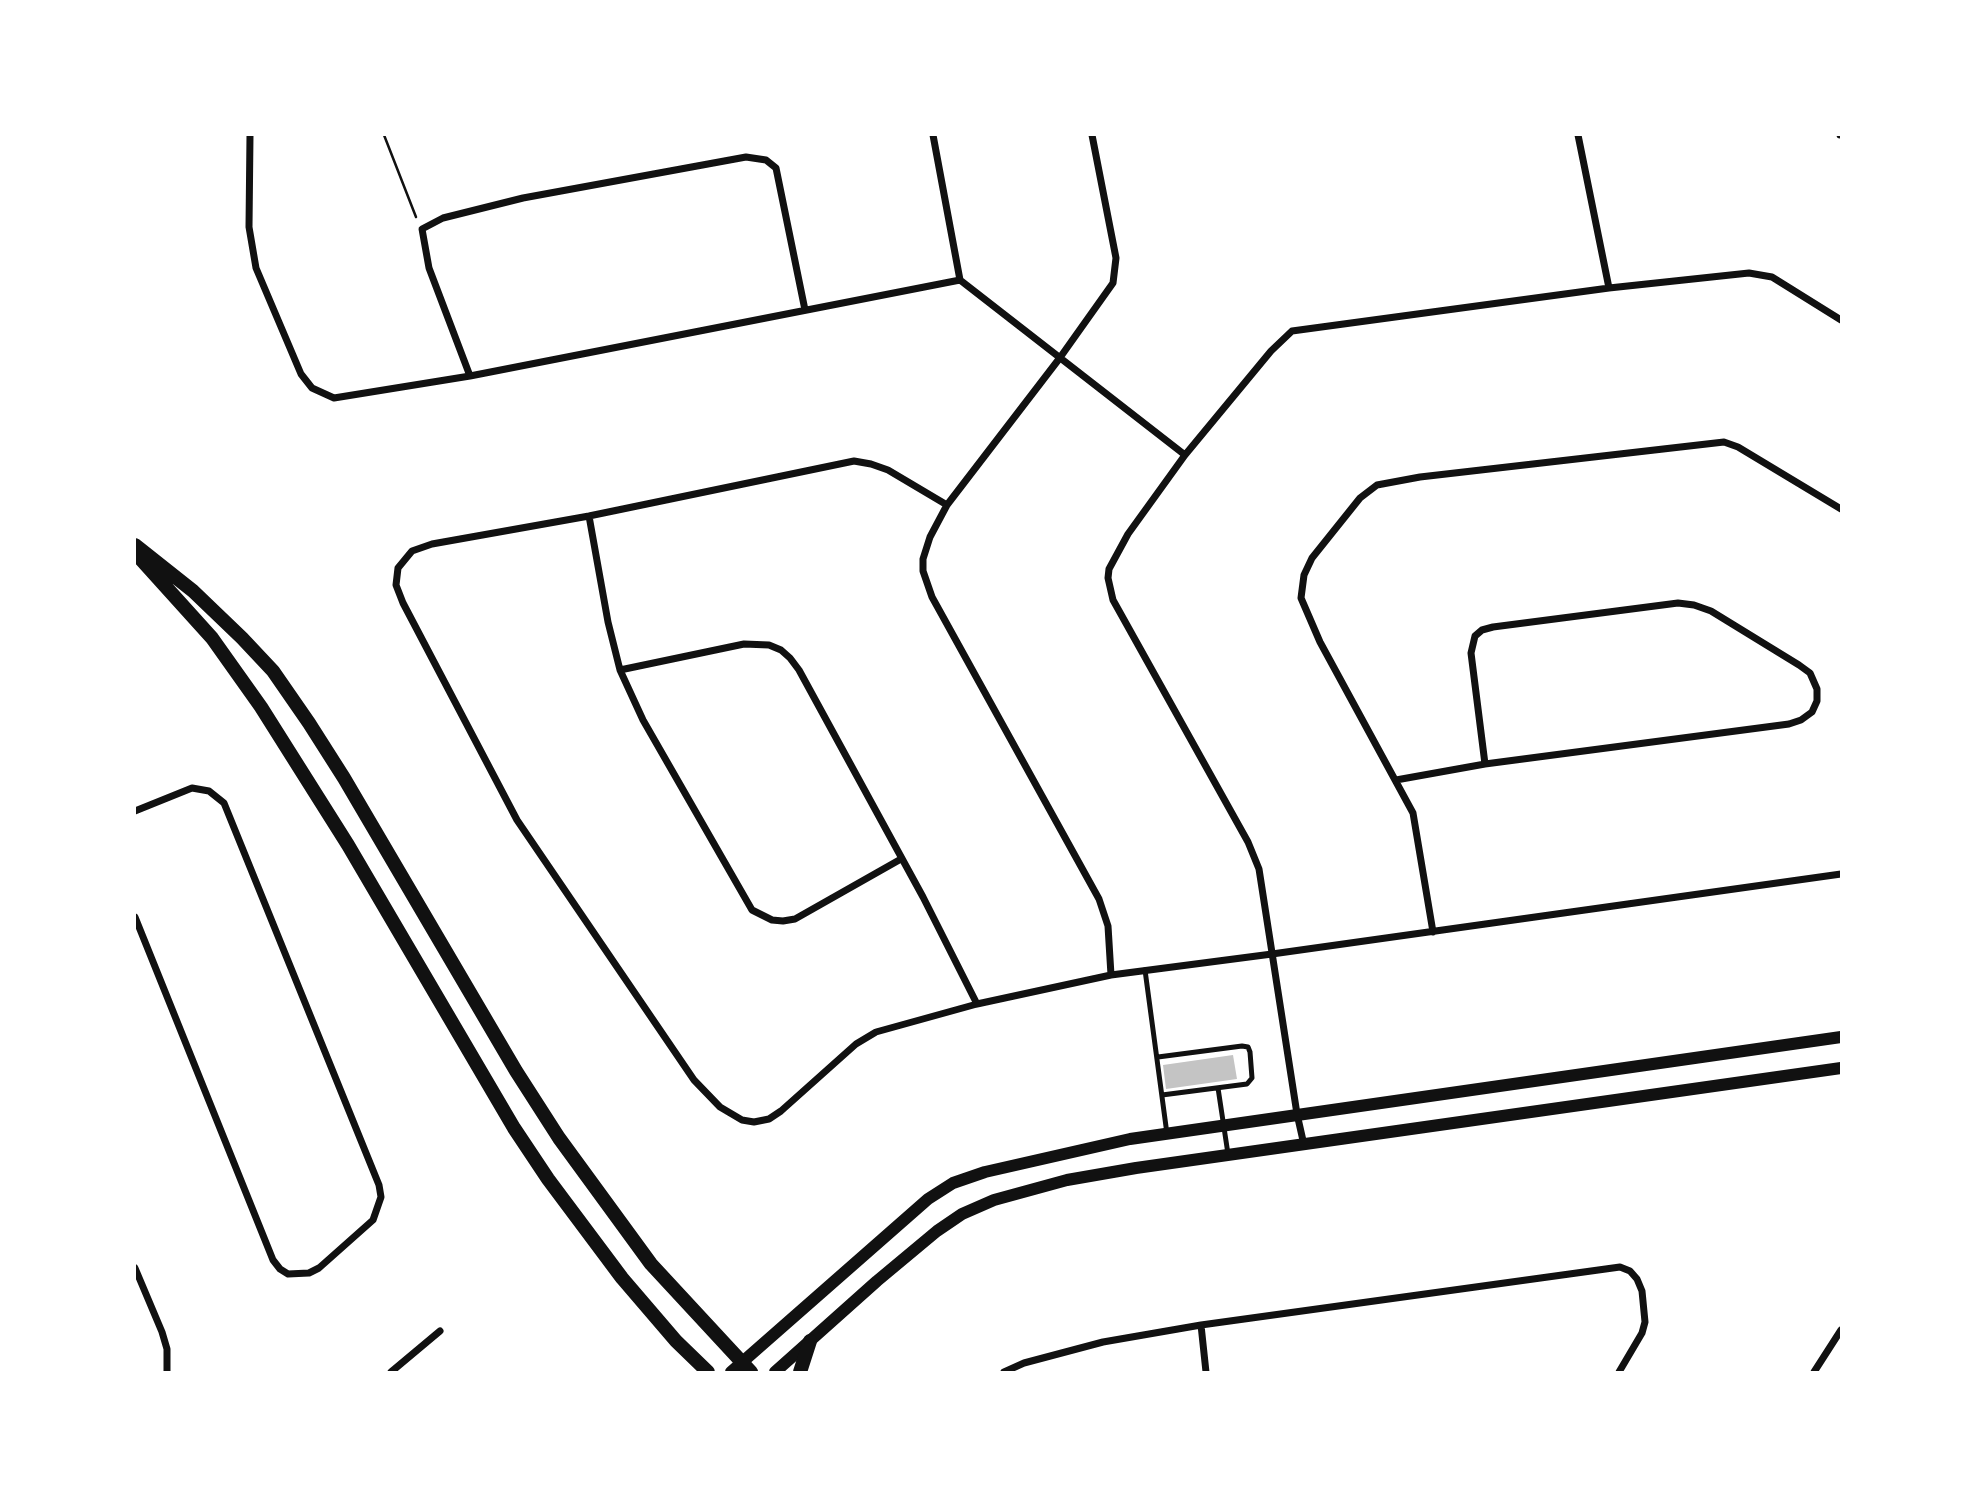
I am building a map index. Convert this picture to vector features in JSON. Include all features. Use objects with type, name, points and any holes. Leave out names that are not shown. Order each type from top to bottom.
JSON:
[{"type":"main road","points":[[135,545],[193,591],[273,671],[344,778],[516,1071],[559,1138],[651,1264],[741,1369]]},
{"type":"main road","points":[[135,553],[212,638],[261,707],[348,845],[514,1128],[548,1179],[622,1278],[676,1341],[708,1372]]},
{"type":"main road","points":[[800,1372],[810,1341]]},
{"type":"street","points":[[250,135],[248,200],[252,255],[301,374],[312,388],[322,395],[343,398],[470,376],[960,280]]},
{"type":"street","points":[[933,135],[960,280],[1185,456]]},
{"type":"street","points":[[1092,135],[1116,258],[1116,271],[1108,291],[1059,359],[947,505],[926,547],[923,571],[926,583],[1099,899],[1108,926],[1111,975]]},
{"type":"street","points":[[1578,135],[1609,288]]},
{"type":"street","points":[[470,376],[426,259],[422,229],[443,218],[503,202],[746,157],[760,158],[776,168],[805,310]]},
{"type":"street","points":[[1304,1145],[1263,886],[1255,856],[1125,624],[1110,590],[1108,578],[1112,561],[1128,534],[1185,456],[1271,351],[1292,331],[1609,288],[1742,273],[1772,277],[1841,320]]},
{"type":"street","points":[[1433,932],[1413,813],[1320,642],[1301,598],[1304,575],[1312,558],[1348,510],[1377,485],[1429,475],[1724,442],[1738,447],[1841,509]]},
{"type":"street","points":[[947,505],[888,470],[853,461],[589,516],[418,548],[402,561],[398,568],[396,585],[403,603],[517,820],[694,1080],[730,1115],[742,1121],[769,1119],[856,1044],[876,1032],[977,1004],[1111,975],[1841,874]]},
{"type":"street","points":[[589,516],[608,622],[620,670],[643,720],[752,910],[772,920],[795,919],[901,859]]},
{"type":"street","points":[[1396,780],[1485,764],[1789,724],[1812,712],[1817,701],[1817,690],[1810,673],[1799,665],[1711,611],[1694,605],[1678,603],[1493,627],[1482,630],[1475,636],[1471,653],[1485,764]]},
{"type":"street","points":[[620,670],[744,644],[769,645],[781,650],[799,670],[977,1004]]},
{"type":"street","points":[[135,811],[192,788],[209,791],[224,803],[379,1185],[381,1197],[373,1220],[319,1268],[309,1273],[288,1274],[280,1269],[274,1260],[135,917]]},
{"type":"street","points":[[741,1369],[928,1199],[953,1183],[1027,1161],[1105,1143],[1841,1037]]},
{"type":"street","points":[[775,1372],[917,1247],[975,1206],[1067,1180],[1136,1168],[1841,1068]]},
{"type":"street","points":[[1004,1372],[1024,1363],[1103,1342],[1201,1325],[1620,1267],[1630,1271],[1637,1279],[1642,1291],[1645,1322],[1642,1333],[1619,1372]]},
{"type":"street","points":[[135,1268],[162,1332],[167,1349],[167,1372]]},
{"type":"street","points":[[1201,1325],[1206,1372]]},
{"type":"street","points":[[1814,1372],[1841,1330]]},
{"type":"street","points":[[391,1372],[440,1331]]},
{"type":"lane","points":[[1145,970],[1167,1134]]},
{"type":"lane","points":[[1158,1057],[1242,1046],[1248,1047],[1250,1052],[1251,1080],[1247,1084],[1162,1095]]},
{"type":"lane","points":[[1218,1088],[1228,1156]]},
{"type":"path","points":[[384,135],[422,229]]},
{"type":"building","points":[[1233,1055],[1237,1079],[1166,1089],[1163,1065]]}]
